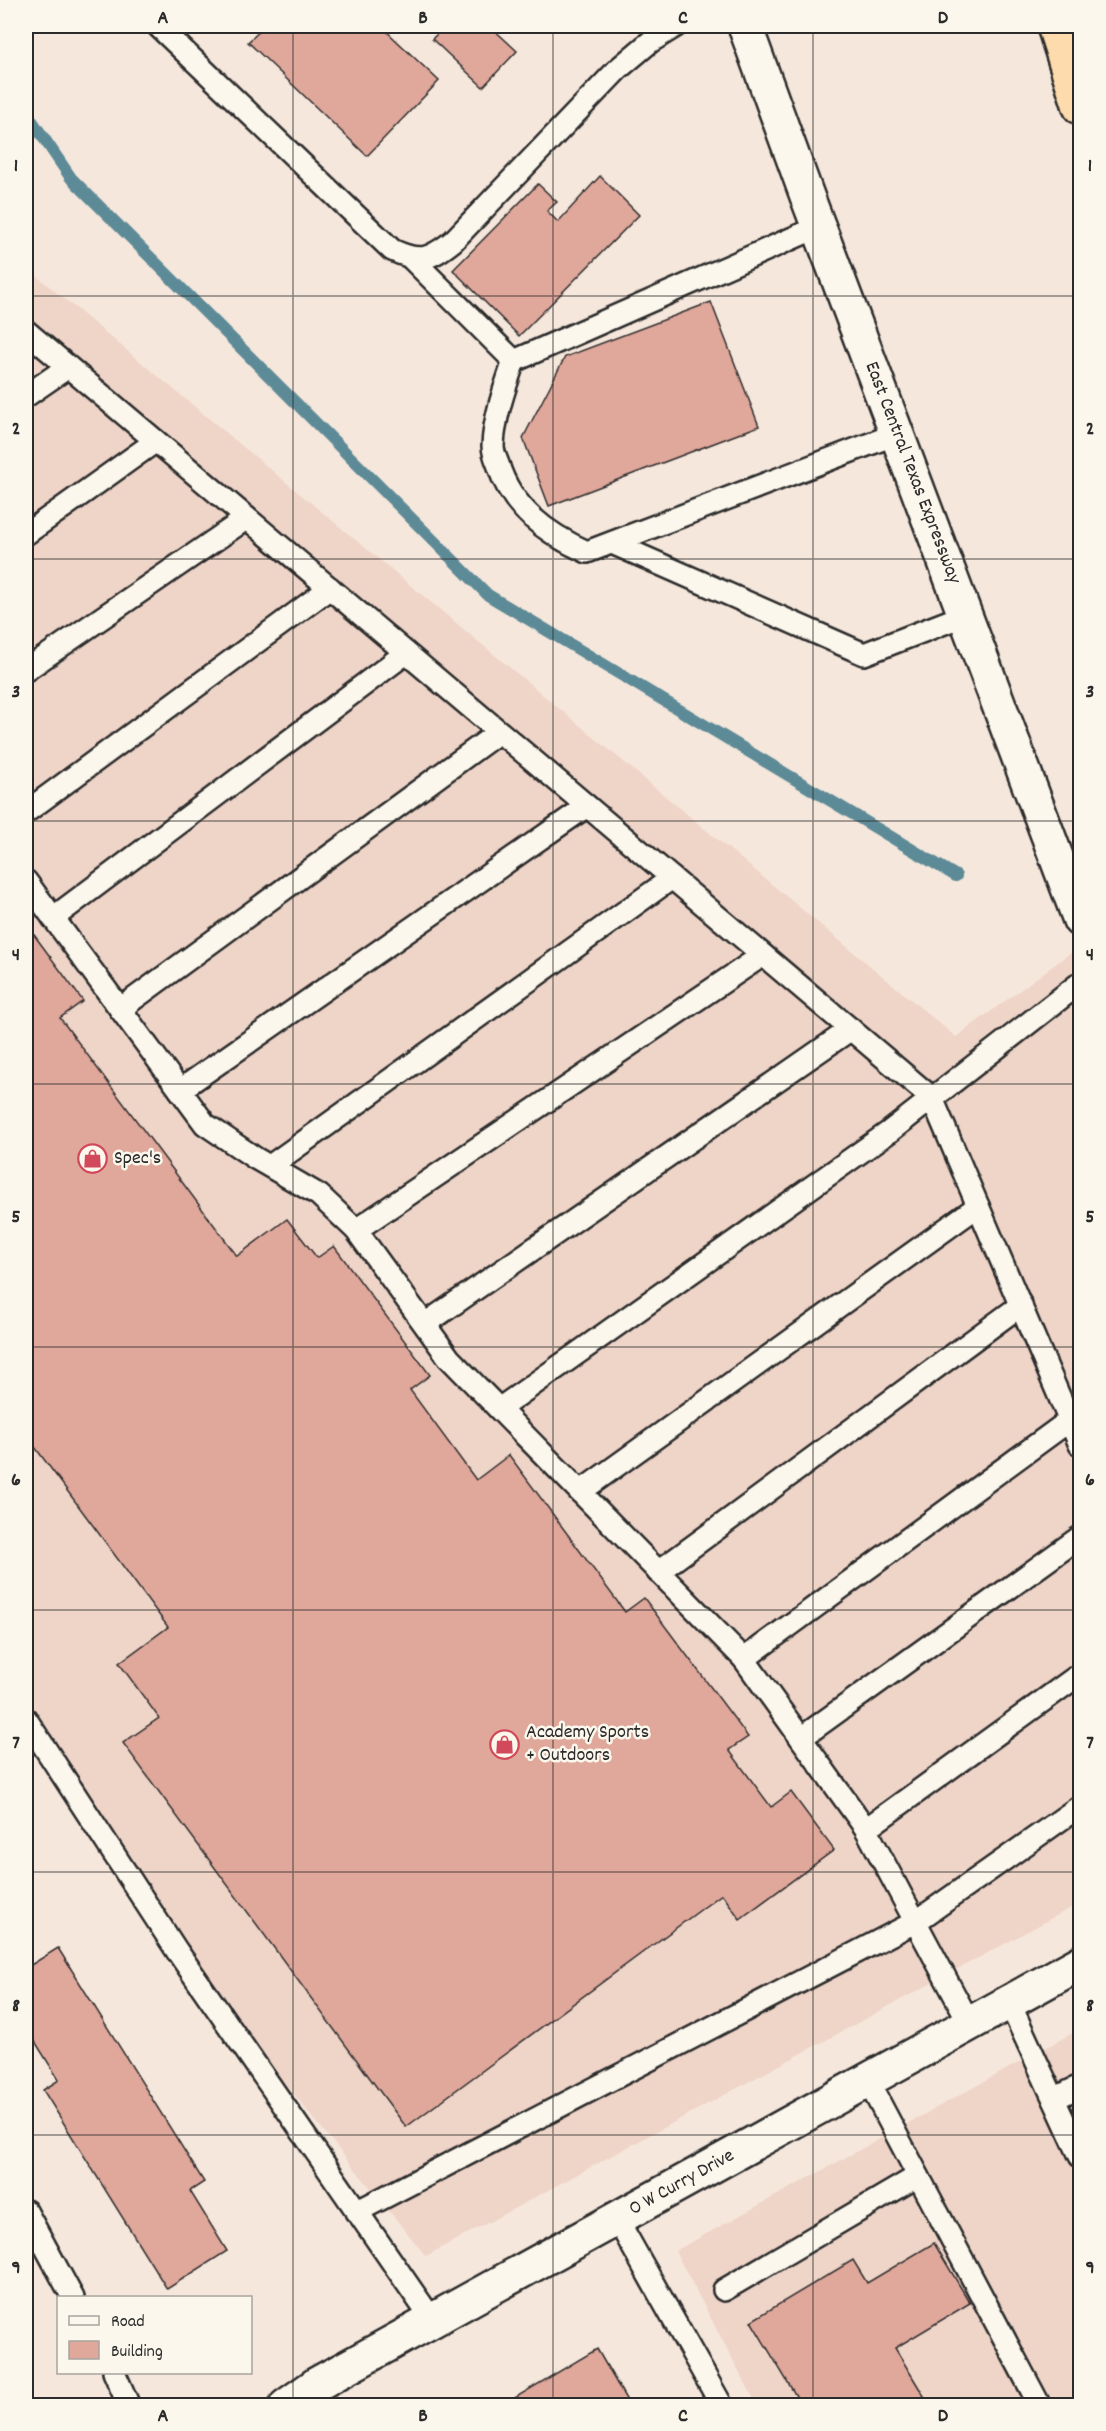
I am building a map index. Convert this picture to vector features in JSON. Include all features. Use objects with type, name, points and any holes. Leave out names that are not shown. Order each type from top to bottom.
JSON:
[{"type":"highway","points":[[1054,26],[1080,107]]},
{"type":"main road","name":"East Central Texas Expressway","points":[[745,26],[818,227],[1080,920]]},
{"type":"main road","name":"O W Curry Drive","points":[[286,2406],[317,2384],[1080,1963]]},
{"type":"lane","points":[[158,26],[392,250],[412,259],[514,361]]},
{"type":"lane","points":[[412,259],[434,256],[453,242],[618,69],[650,42],[676,26]]},
{"type":"lane","points":[[818,227],[514,361],[507,381],[493,448],[503,482],[518,505],[536,522],[561,541],[587,552],[896,434]]},
{"type":"lane","points":[[26,331],[932,1098],[1080,1445]]},
{"type":"lane","points":[[26,396],[68,367]]},
{"type":"lane","points":[[26,534],[156,441]]},
{"type":"lane","points":[[26,670],[247,518]]},
{"type":"lane","points":[[612,543],[864,654],[965,615]]},
{"type":"lane","points":[[26,812],[330,588]]},
{"type":"lane","points":[[53,918],[406,653]]},
{"type":"lane","points":[[120,1009],[500,732]]},
{"type":"lane","points":[[180,1090],[587,806]]},
{"type":"lane","points":[[270,1166],[672,878]]},
{"type":"lane","points":[[26,881],[205,1124],[319,1195],[356,1230],[449,1358],[744,1659],[866,1829],[970,2024]]},
{"type":"lane","points":[[356,1230],[763,955]]},
{"type":"lane","points":[[499,1410],[889,1132],[1080,983]]},
{"type":"lane","points":[[425,1324],[851,1029]]},
{"type":"lane","points":[[580,1492],[978,1206]]},
{"type":"lane","points":[[658,1572],[1021,1305]]},
{"type":"lane","points":[[744,1659],[1070,1420]]},
{"type":"lane","points":[[801,1738],[1080,1537]]},
{"type":"lane","points":[[866,1829],[1080,1674]]},
{"type":"lane","points":[[26,1719],[177,1952],[433,2321]]},
{"type":"lane","points":[[356,2212],[917,1921],[1080,1806]]},
{"type":"lane","points":[[1009,2002],[1080,2156]]},
{"type":"lane","points":[[868,2080],[1040,2406]]},
{"type":"lane","points":[[1054,2099],[1080,2086]]},
{"type":"lane","points":[[724,2290],[918,2176]]},
{"type":"lane","points":[[26,2211],[72,2296]]},
{"type":"lane","points":[[617,2219],[722,2406]]},
{"type":"lane","points":[[114,2374],[129,2406]]},
{"type":"shaded area","points":[[26,267],[956,1037],[1080,946],[1080,1903],[426,2256],[177,1951],[26,1719]]},
{"type":"shaded area","points":[[1080,2029],[1080,2405],[757,2405],[675,2251]]},
{"type":"building","points":[[265,26],[381,26],[439,81],[367,156],[248,42]]},
{"type":"building","points":[[445,26],[490,26],[517,51],[483,87],[432,39]]},
{"type":"building","points":[[600,176],[639,215],[519,336],[453,270],[538,184],[557,202],[547,211],[558,222]]},
{"type":"building","points":[[711,302],[759,426],[549,506],[523,438],[565,357]]},
{"type":"building","points":[[26,924],[83,1001],[60,1018],[237,1256],[287,1219],[317,1258],[334,1246],[430,1375],[410,1390],[476,1480],[509,1455],[625,1612],[644,1598],[748,1737],[729,1750],[771,1807],[791,1792],[834,1850],[740,1919],[722,1894],[406,2127],[123,1743],[159,1718],[119,1663],[168,1627],[26,1435]]},
{"type":"building","points":[[58,1948],[204,2182],[190,2191],[227,2251],[167,2289],[43,2090],[59,2080],[26,2027],[26,1968]]},
{"type":"building","points":[[934,2243],[970,2303],[895,2348],[930,2406],[802,2406],[751,2321],[853,2260],[867,2283]]},
{"type":"building","points":[[597,2349],[630,2406],[501,2406]]},
{"type":"waterway","points":[[26,112],[71,178],[488,595],[956,876]]},
{"type":"place","name":"Spec's","points":[[93,1159]]},
{"type":"place","name":"Academy Sports + Outdoors","points":[[505,1745]]}]
